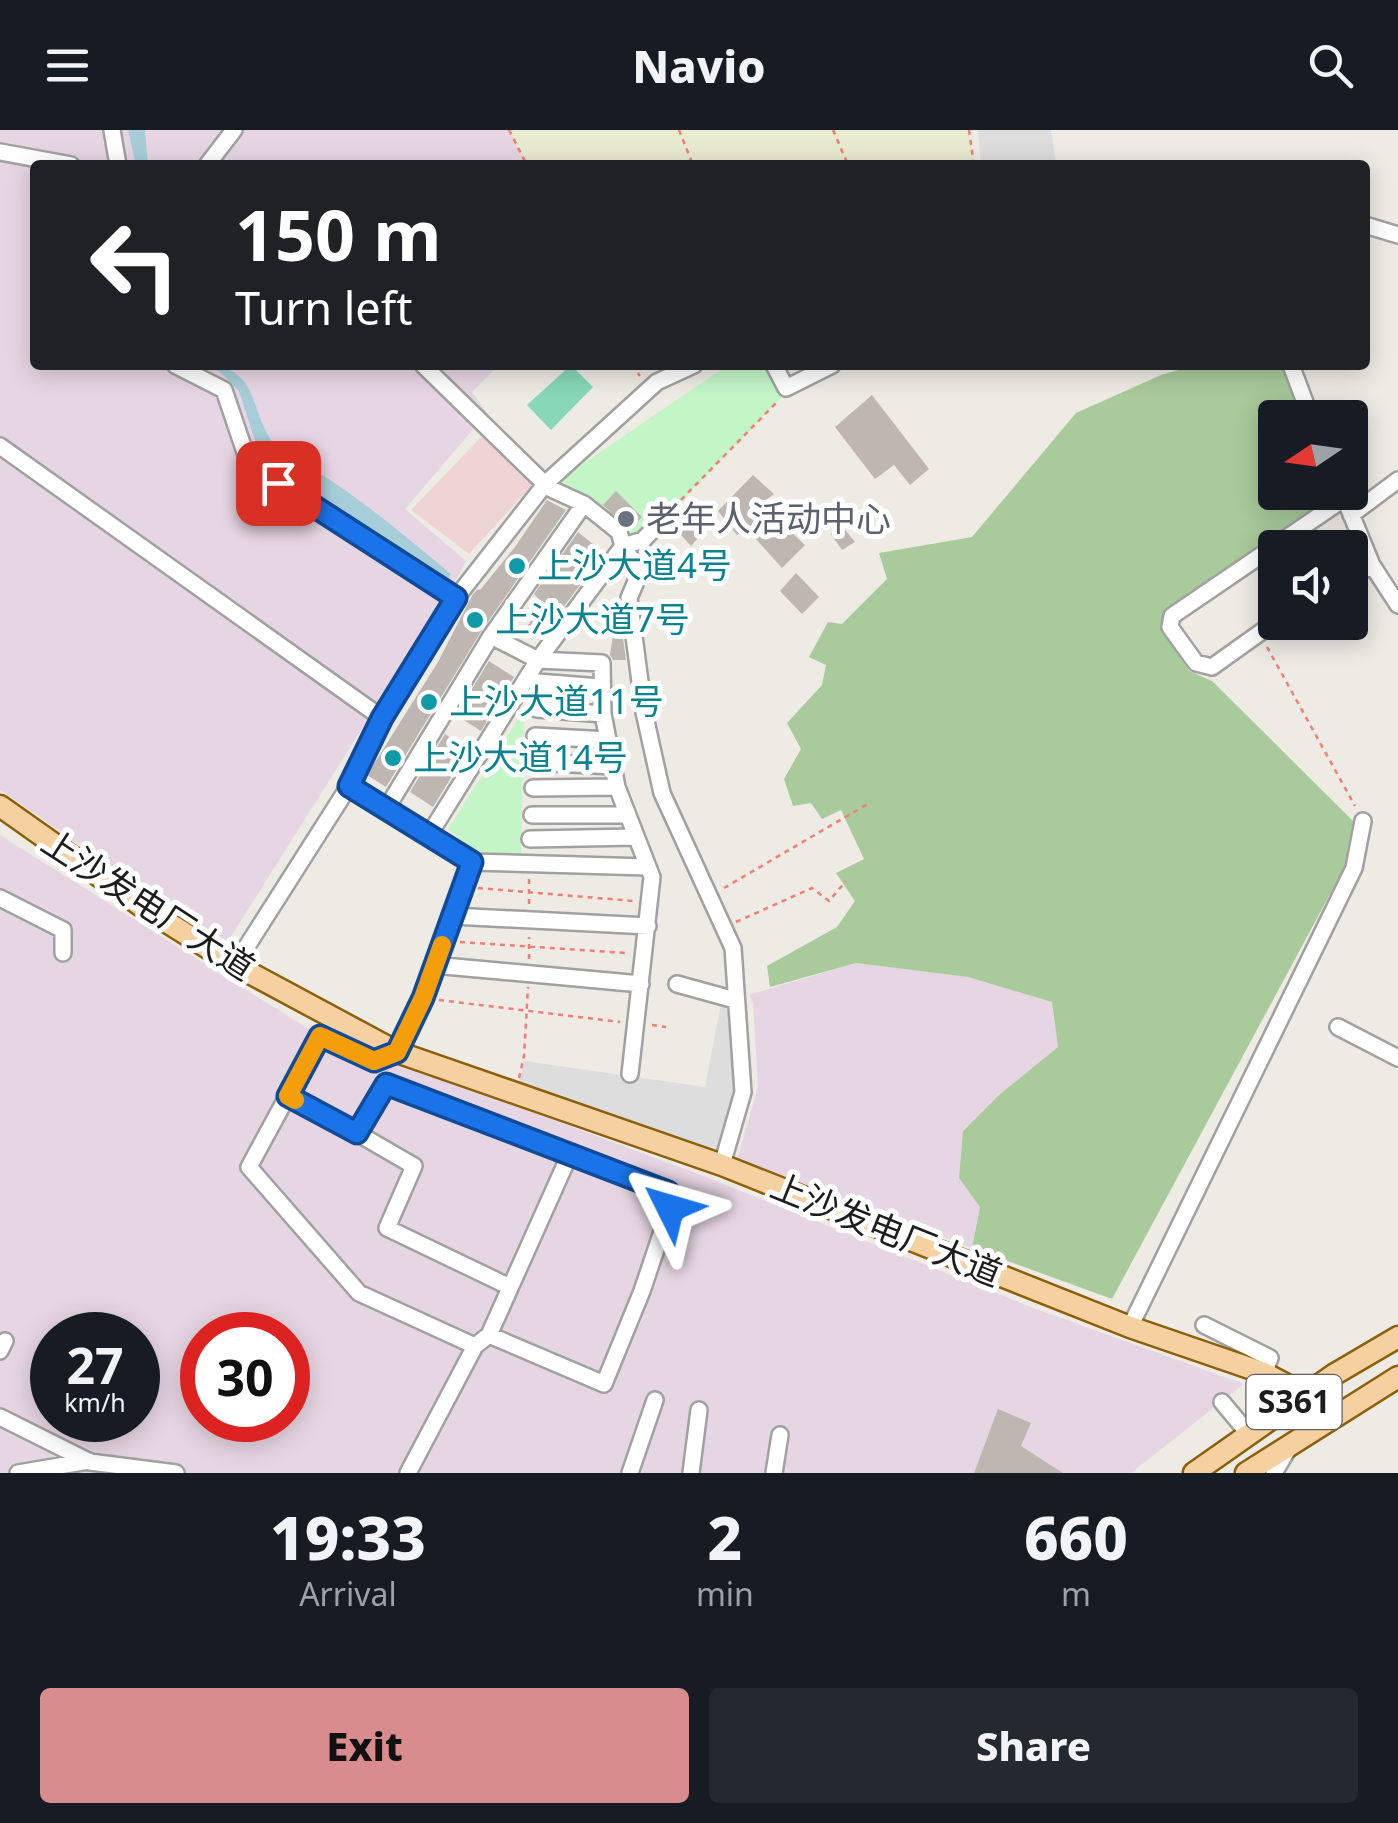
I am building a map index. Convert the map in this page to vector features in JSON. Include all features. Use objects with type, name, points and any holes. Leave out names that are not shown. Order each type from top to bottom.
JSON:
[{"type":"main road","name":"上沙发电厂大道","points":[[0,806],[235,965],[397,1052],[722,1165],[1130,1327],[1264,1373],[1284,1384],[1298,1400]]},
{"type":"main road","name":"S361","points":[[1194,1473],[1298,1400],[1398,1337]]},
{"type":"main road","name":"S361","points":[[1246,1473],[1398,1378]]},
{"type":"street","points":[[112,130],[117,160]]},
{"type":"street","points":[[211,160],[234,130]]},
{"type":"street","points":[[0,152],[44,160]]},
{"type":"street","points":[[1370,227],[1398,235]]},
{"type":"street","points":[[185,370],[224,390],[249,464],[456,598]]},
{"type":"street","points":[[428,370],[549,488],[584,504],[619,532],[640,572],[629,598],[644,712],[664,804],[733,948],[743,1092],[722,1165]]},
{"type":"street","points":[[235,965],[349,786],[382,718],[456,598],[546,484],[658,382],[683,370]]},
{"type":"street","points":[[777,370],[786,388],[822,370]]},
{"type":"street","points":[[1293,370],[1304,400]]},
{"type":"street","points":[[0,446],[382,718]]},
{"type":"street","points":[[1351,514],[1398,480]]},
{"type":"street","points":[[385,811],[490,636],[584,504]]},
{"type":"street","points":[[1294,530],[1322,510]]},
{"type":"street","points":[[1349,510],[1372,565],[1398,604]]},
{"type":"street","points":[[429,835],[538,660],[623,546],[643,540],[666,516]]},
{"type":"street","points":[[1258,555],[1172,616],[1170,628],[1196,662],[1212,667],[1258,632]]},
{"type":"street","points":[[1368,567],[1372,565]]},
{"type":"street","points":[[490,636],[538,660],[602,663],[600,687],[617,786],[652,877],[630,1074]]},
{"type":"street","points":[[538,682],[600,687]]},
{"type":"street","points":[[537,709],[604,714]]},
{"type":"street","points":[[536,736],[608,740]]},
{"type":"street","points":[[534,762],[613,766]]},
{"type":"street","points":[[349,786],[472,862],[648,867]]},
{"type":"street","points":[[533,788],[617,786]]},
{"type":"street","points":[[532,815],[627,815]]},
{"type":"street","points":[[1130,1327],[1354,868],[1363,821]]},
{"type":"street","points":[[530,839],[635,837]]},
{"type":"street","points":[[472,862],[423,998],[397,1052],[374,1061],[320,1036],[249,1166],[359,1294],[475,1346]]},
{"type":"street","points":[[0,898],[63,930],[63,953]]},
{"type":"street","points":[[452,916],[648,926]]},
{"type":"street","points":[[434,965],[641,984]]},
{"type":"street","points":[[677,984],[735,1000]]},
{"type":"street","points":[[1338,1026],[1398,1058]]},
{"type":"street","points":[[357,1133],[386,1084],[668,1192],[670,1208],[604,1384],[489,1335]]},
{"type":"street","points":[[288,1096],[414,1166],[387,1228],[510,1287]]},
{"type":"street","points":[[408,1473],[475,1346],[489,1335],[569,1156]]},
{"type":"street","points":[[1204,1325],[1270,1358],[1264,1373]]},
{"type":"street","points":[[630,1473],[655,1400]]},
{"type":"street","points":[[1222,1402],[1248,1434]]},
{"type":"street","points":[[691,1473],[699,1410]]},
{"type":"street","points":[[0,1417],[89,1461]]},
{"type":"street","points":[[774,1473],[780,1434]]},
{"type":"street","points":[[1274,1473],[1291,1443]]},
{"type":"street","points":[[18,1473],[89,1461],[176,1473]]},
{"type":"path","points":[[509,130],[524,160]]},
{"type":"path","points":[[678,130],[691,160]]},
{"type":"path","points":[[834,130],[846,160]]},
{"type":"path","points":[[969,130],[973,160]]},
{"type":"path","points":[[666,516],[781,398],[786,388]]},
{"type":"path","points":[[1262,640],[1363,821]]},
{"type":"path","points":[[710,897],[871,802]]},
{"type":"path","points":[[725,926],[812,888],[829,901],[846,881]]},
{"type":"path","points":[[462,887],[650,902]]},
{"type":"path","points":[[443,941],[644,954]]},
{"type":"path","points":[[423,998],[666,1027]]},
{"type":"shaded area","points":[[0,130],[509,130],[524,160],[30,160],[30,370],[494,370],[472,392],[487,413],[405,509],[466,561],[230,938],[221,942],[0,790]]},
{"type":"shaded area","points":[[978,130],[1051,130],[1055,160],[981,160]]},
{"type":"shaded area","points":[[483,435],[532,485],[469,554],[411,510]]},
{"type":"shaded area","points":[[0,835],[307,1028],[706,1177],[1036,1309],[1244,1384],[1131,1473],[1063,1473],[1021,1446],[999,1409],[974,1473],[0,1473]]},
{"type":"shaded area","points":[[856,963],[968,977],[1052,1002],[1058,1047],[999,1095],[963,1131],[959,1177],[980,1207],[972,1248],[737,1160],[758,1087],[753,1002],[749,995]]},
{"type":"shaded area","points":[[721,1004],[739,1007],[743,1092],[722,1165],[516,1094],[524,1061],[705,1087]]},
{"type":"green space","points":[[509,130],[969,130],[973,160],[524,160]]},
{"type":"green space","points":[[566,370],[576,370],[593,387],[551,430],[527,405]]},
{"type":"green space","points":[[721,370],[777,370],[786,388],[781,398],[643,540],[623,546],[619,532],[552,485]]},
{"type":"green space","points":[[1178,370],[1283,370],[1294,400],[1258,400],[1258,510],[1318,510],[1288,530],[1258,530],[1258,551],[1163,616],[1160,627],[1189,671],[1212,681],[1353,821],[1344,868],[1112,1299],[972,1248],[980,1207],[959,1178],[963,1131],[999,1095],[1058,1047],[1052,1002],[968,977],[856,963],[770,987],[767,966],[837,927],[855,901],[836,873],[864,859],[841,810],[822,819],[811,803],[793,806],[784,779],[801,749],[787,723],[822,685],[826,665],[809,657],[828,622],[842,624],[887,579],[879,553],[972,537],[1076,413]]},
{"type":"green space","points":[[524,710],[521,855],[475,851],[448,829]]},
{"type":"water","points":[[128,130],[145,130],[148,160],[135,160]]},
{"type":"water","points":[[215,370],[228,370],[244,381],[266,431],[279,449],[375,512],[451,574],[448,580],[263,465],[239,391]]},
{"type":"building","points":[[872,395],[929,469],[910,485],[894,465],[875,479],[835,427]]},
{"type":"building","points":[[753,475],[774,494],[761,504],[805,545],[782,568],[746,528],[737,535],[718,511]]},
{"type":"building","name":"老年人活动中心","points":[[616,491],[642,517],[630,530],[603,505]]},
{"type":"building","points":[[547,500],[566,510],[482,630],[386,787],[367,775],[438,662],[473,594],[515,547]]},
{"type":"building","points":[[689,512],[706,529],[691,546],[674,527]]},
{"type":"building","points":[[842,526],[855,542],[842,550],[831,534]]},
{"type":"building","points":[[578,532],[604,553],[541,637],[527,626],[545,605],[534,594]]},
{"type":"building","points":[[720,545],[732,559],[713,576],[702,564]]},
{"type":"building","points":[[796,573],[819,597],[802,614],[780,591]]},
{"type":"building","points":[[618,603],[626,660],[613,660],[610,655]]},
{"type":"building","points":[[489,661],[514,677],[481,731],[456,715]]},
{"type":"building","points":[[445,734],[468,750],[433,807],[410,792]]},
{"type":"building","points":[[998,1409],[1031,1423],[1021,1446],[1063,1473],[974,1473]]},
{"type":"slow traffic","points":[[295,1100],[288,1096],[320,1036],[374,1061],[397,1052],[423,998],[442,945]]},
{"type":"place","name":"老年人活动中心","points":[[626,519]]},
{"type":"place","name":"上沙大道4号","points":[[517,566]]},
{"type":"place","name":"上沙大道7号","points":[[475,620]]},
{"type":"place","name":"上沙大道11号","points":[[429,702]]},
{"type":"place","name":"上沙大道14号","points":[[393,758]]},
{"type":"route","points":[[278,483],[456,598],[382,718],[349,786],[472,862],[423,998],[397,1052],[374,1061],[320,1036],[288,1096],[357,1133],[386,1084],[668,1192],[670,1208]]}]
